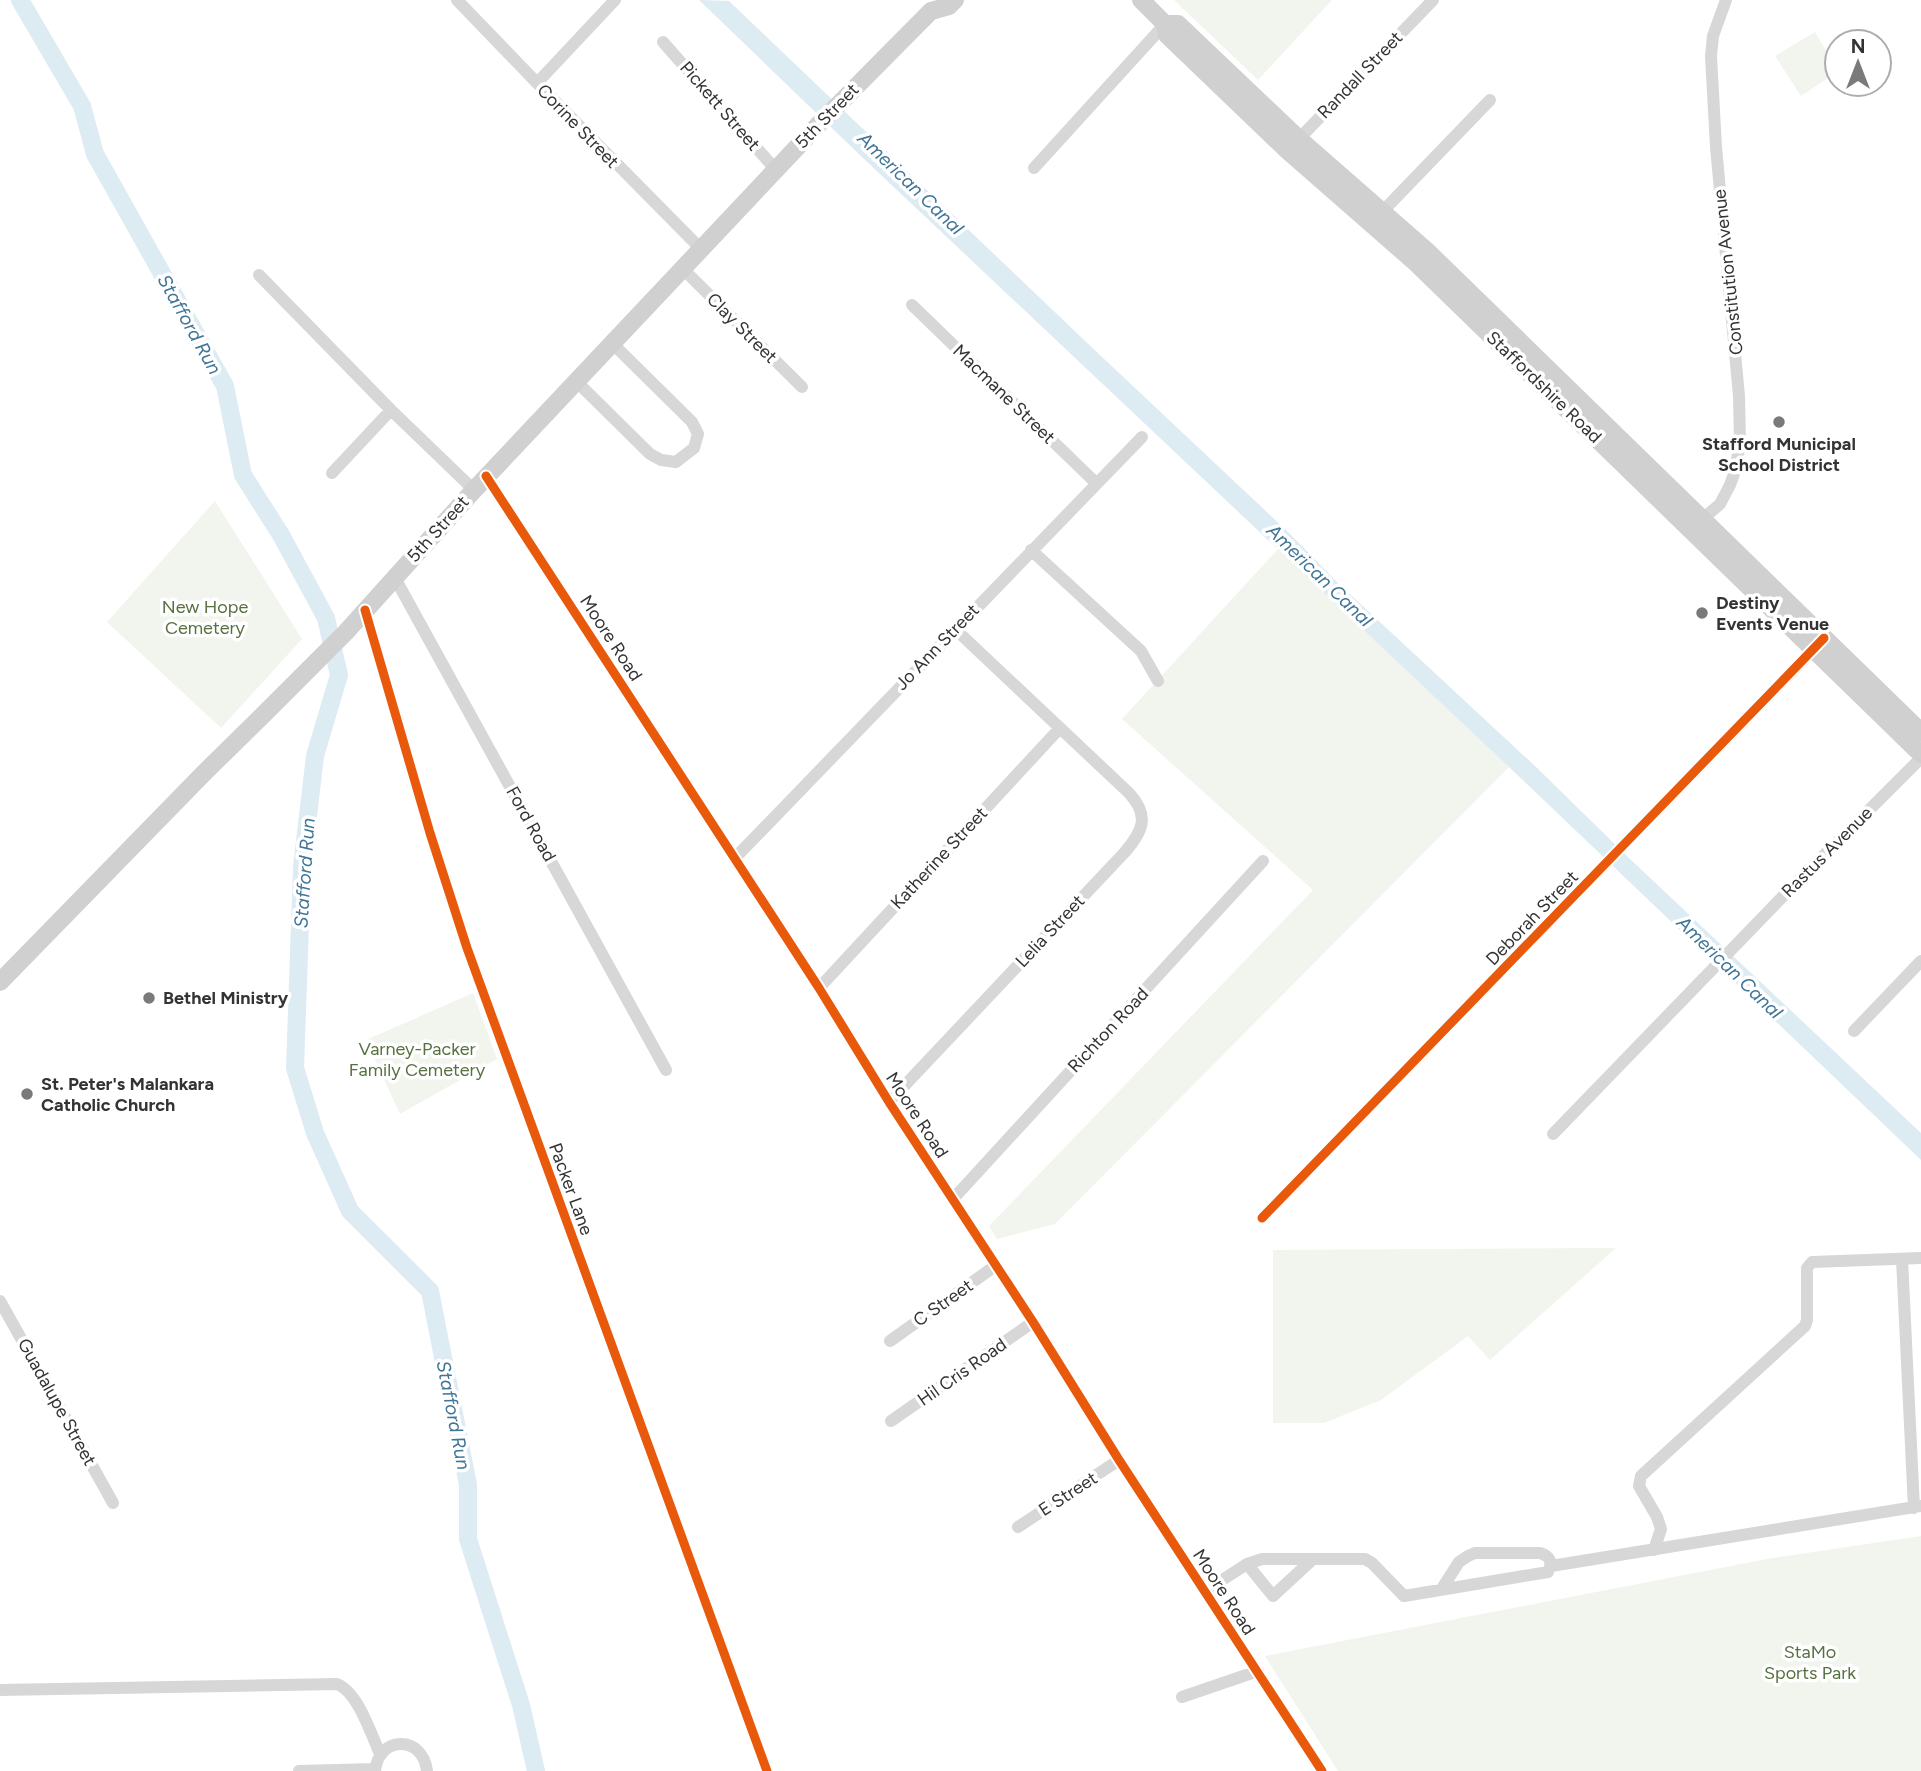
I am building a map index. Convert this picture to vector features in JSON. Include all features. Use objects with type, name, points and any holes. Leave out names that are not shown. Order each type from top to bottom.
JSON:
[{"type":"main road","name":"5th Street","points":[[0,982],[346,632],[480,483],[932,5],[949,6],[955,0]]},
{"type":"main road","name":"Staffordshire Road","points":[[1141,0],[1165,24],[1167,35],[1293,145],[1819,644],[1890,714],[1921,756]]},
{"type":"main road","name":"Staffordshire Road","points":[[1293,145],[1382,212],[1427,251],[1696,525]]},
{"type":"main road","name":"Staffordshire Road","points":[[1890,714],[1921,732]]},
{"type":"street","points":[[537,83],[615,0]]},
{"type":"street","name":"Randall Street","points":[[1293,145],[1433,0]]},
{"type":"street","name":"Constitution Avenue","points":[[1696,525],[1720,504],[1735,471],[1740,443],[1739,396],[1716,147],[1711,56],[1713,36],[1726,0]]},
{"type":"street","name":"Corine Street","points":[[460,1],[701,249]]},
{"type":"street","points":[[1034,168],[1165,24]]},
{"type":"street","name":"Pickett Street","points":[[663,42],[776,170]]},
{"type":"street","points":[[1382,212],[1490,100]]},
{"type":"street","name":"Clay Street","points":[[682,268],[802,387]]},
{"type":"street","name":"Moore Road","points":[[259,275],[391,410],[480,483],[734,859],[1322,1771]]},
{"type":"street","name":"Macmane Street","points":[[912,304],[1096,484]]},
{"type":"street","points":[[576,381],[650,454],[661,460],[676,462],[694,448],[698,434],[692,422],[612,343]]},
{"type":"street","points":[[332,473],[391,410]]},
{"type":"street","name":"Jo Ann Street","points":[[734,859],[1142,437]]},
{"type":"street","points":[[1031,550],[1141,651],[1158,681]]},
{"type":"street","name":"Ford Road","points":[[395,578],[666,1070]]},
{"type":"street","name":"Packer Lane","points":[[365,610],[430,833],[467,948],[766,1771]]},
{"type":"street","name":"Lelia Street","points":[[889,1102],[1125,852],[1138,835],[1143,821],[1137,802],[955,629]]},
{"type":"street","name":"Deborah Street","points":[[1262,1218],[1819,644]]},
{"type":"street","name":"Katherine Street","points":[[818,988],[1060,728]]},
{"type":"street","name":"Rastus Avenue","points":[[1553,1134],[1921,756]]},
{"type":"street","name":"Richton Road","points":[[953,1199],[1264,861]]},
{"type":"street","points":[[1854,1031],[1921,961]]},
{"type":"street","points":[[1654,1550],[1661,1529],[1639,1486],[1642,1476],[1805,1326],[1807,1268],[1812,1262],[1921,1258]]},
{"type":"street","points":[[1551,1566],[1917,1507],[1902,1259]]},
{"type":"street","name":"C Street","points":[[890,1341],[995,1266]]},
{"type":"street","name":"Guadalupe Street","points":[[0,1301],[113,1503]]},
{"type":"street","name":"Hil Cris Road","points":[[891,1421],[1033,1322]]},
{"type":"street","name":"E Street","points":[[1018,1527],[1119,1460]]},
{"type":"street","points":[[1205,1591],[1247,1564],[1262,1559],[1365,1559],[1404,1596],[1440,1590],[1548,1572],[1550,1560],[1540,1553],[1475,1553],[1459,1562],[1440,1590]]},
{"type":"street","points":[[1247,1564],[1273,1596],[1313,1559]]},
{"type":"street","points":[[1182,1697],[1258,1671]]},
{"type":"street","points":[[0,1690],[337,1684],[353,1695],[380,1754]]},
{"type":"street","points":[[299,1771],[375,1770],[378,1756],[388,1747],[401,1743],[414,1747],[424,1756],[427,1771]]},
{"type":"green space","points":[[1174,0],[1332,0],[1258,80]]},
{"type":"green space","points":[[1815,32],[1823,45],[1823,81],[1801,96],[1775,56]]},
{"type":"green space","name":"New Hope Cemetery","points":[[215,501],[302,639],[221,728],[107,622]]},
{"type":"green space","points":[[1278,549],[1509,767],[1055,1224],[997,1239],[989,1226],[1313,890],[1122,719]]},
{"type":"green space","name":"Varney-Packer Family Cemetery","points":[[473,993],[497,1059],[400,1114],[366,1040]]},
{"type":"green space","points":[[1616,1248],[1490,1360],[1468,1336],[1381,1400],[1324,1423],[1273,1423],[1273,1250]]},
{"type":"green space","name":"StaMo Sports Park","points":[[1921,1536],[1921,1771],[1338,1771],[1265,1656],[1767,1559]]},
{"type":"water","name":"American Canal","points":[[699,0],[729,1],[1287,531],[1339,584],[1535,766],[1921,1133],[1921,1160],[863,158]]},
{"type":"waterway","name":"Stafford Run","points":[[20,0],[82,106],[95,154],[225,386],[243,475],[281,535],[326,618],[339,675],[315,756],[302,867],[295,1068],[315,1133],[350,1211],[430,1291],[468,1485],[468,1539],[521,1705],[536,1771]]},
{"type":"cycle path","points":[[486,476],[1322,1771]]},
{"type":"cycle path","points":[[365,610],[430,833],[467,948],[767,1771]]},
{"type":"cycle path","points":[[1262,1218],[1824,638]]},
{"type":"place","name":"Stafford Municipal School District","points":[[1779,422]]},
{"type":"place","name":"Destiny Events Venue","points":[[1702,613]]},
{"type":"place","name":"Bethel Ministry","points":[[149,998]]},
{"type":"place","name":"St. Peter's Malankara Catholic Church","points":[[27,1094]]}]
